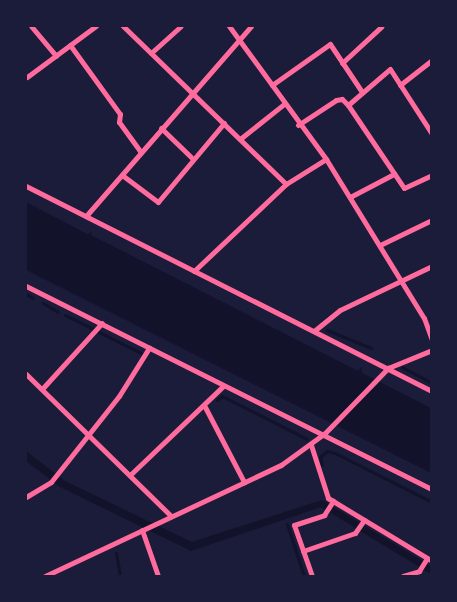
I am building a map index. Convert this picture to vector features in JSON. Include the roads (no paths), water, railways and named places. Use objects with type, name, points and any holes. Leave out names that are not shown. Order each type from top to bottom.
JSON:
[{"type":"street","points":[[31,26],[56,56]]},
{"type":"street","points":[[27,77],[96,26]]},
{"type":"street","points":[[123,26],[286,184]]},
{"type":"street","points":[[151,54],[181,26]]},
{"type":"street","points":[[229,26],[240,37],[298,125],[326,159],[424,318],[432,340]]},
{"type":"street","points":[[86,216],[251,26]]},
{"type":"street","points":[[342,63],[382,26]]},
{"type":"street","points":[[272,85],[330,44],[362,92]]},
{"type":"street","points":[[70,45],[120,114],[119,122],[141,152]]},
{"type":"street","points":[[400,85],[432,60]]},
{"type":"street","points":[[348,105],[390,69],[432,134]]},
{"type":"street","points":[[298,125],[336,100],[342,99],[404,188],[432,175]]},
{"type":"street","points":[[240,139],[284,104]]},
{"type":"street","points":[[122,175],[158,202],[191,157],[224,123]]},
{"type":"street","points":[[161,128],[191,157]]},
{"type":"street","points":[[194,271],[286,184],[326,159]]},
{"type":"street","points":[[350,197],[394,174]]},
{"type":"street","points":[[26,186],[432,392]]},
{"type":"street","points":[[380,245],[432,220]]},
{"type":"street","points":[[314,331],[340,310],[432,267]]},
{"type":"street","points":[[26,286],[432,489]]},
{"type":"street","points":[[42,389],[102,323]]},
{"type":"street","points":[[26,497],[51,482],[88,435],[149,348]]},
{"type":"street","points":[[45,576],[281,465],[323,435],[388,368],[432,350]]},
{"type":"street","points":[[26,374],[171,516]]},
{"type":"street","points":[[130,475],[205,407],[223,386]]},
{"type":"street","points":[[205,407],[244,482]]},
{"type":"street","points":[[311,445],[328,498],[332,502],[428,560],[420,569],[403,576]]},
{"type":"street","points":[[312,576],[294,525],[326,511],[332,502]]},
{"type":"street","points":[[303,551],[356,531],[363,521]]},
{"type":"street","points":[[143,529],[158,576]]},
{"type":"street","points":[[51,576],[56,572]]},
{"type":"waterway","points":[[26,294],[33,298]]},
{"type":"waterway","points":[[43,303],[58,312]]},
{"type":"waterway","points":[[65,315],[94,329]]},
{"type":"waterway","points":[[327,330],[371,348]]},
{"type":"waterway","points":[[99,332],[141,353]]},
{"type":"waterway","points":[[402,367],[432,383]]},
{"type":"waterway","points":[[217,400],[222,396],[307,439]]},
{"type":"waterway","points":[[322,465],[320,457],[327,451],[335,453],[432,502]]},
{"type":"waterway","points":[[287,524],[304,576]]},
{"type":"waterway","points":[[116,553],[120,576]]}]
